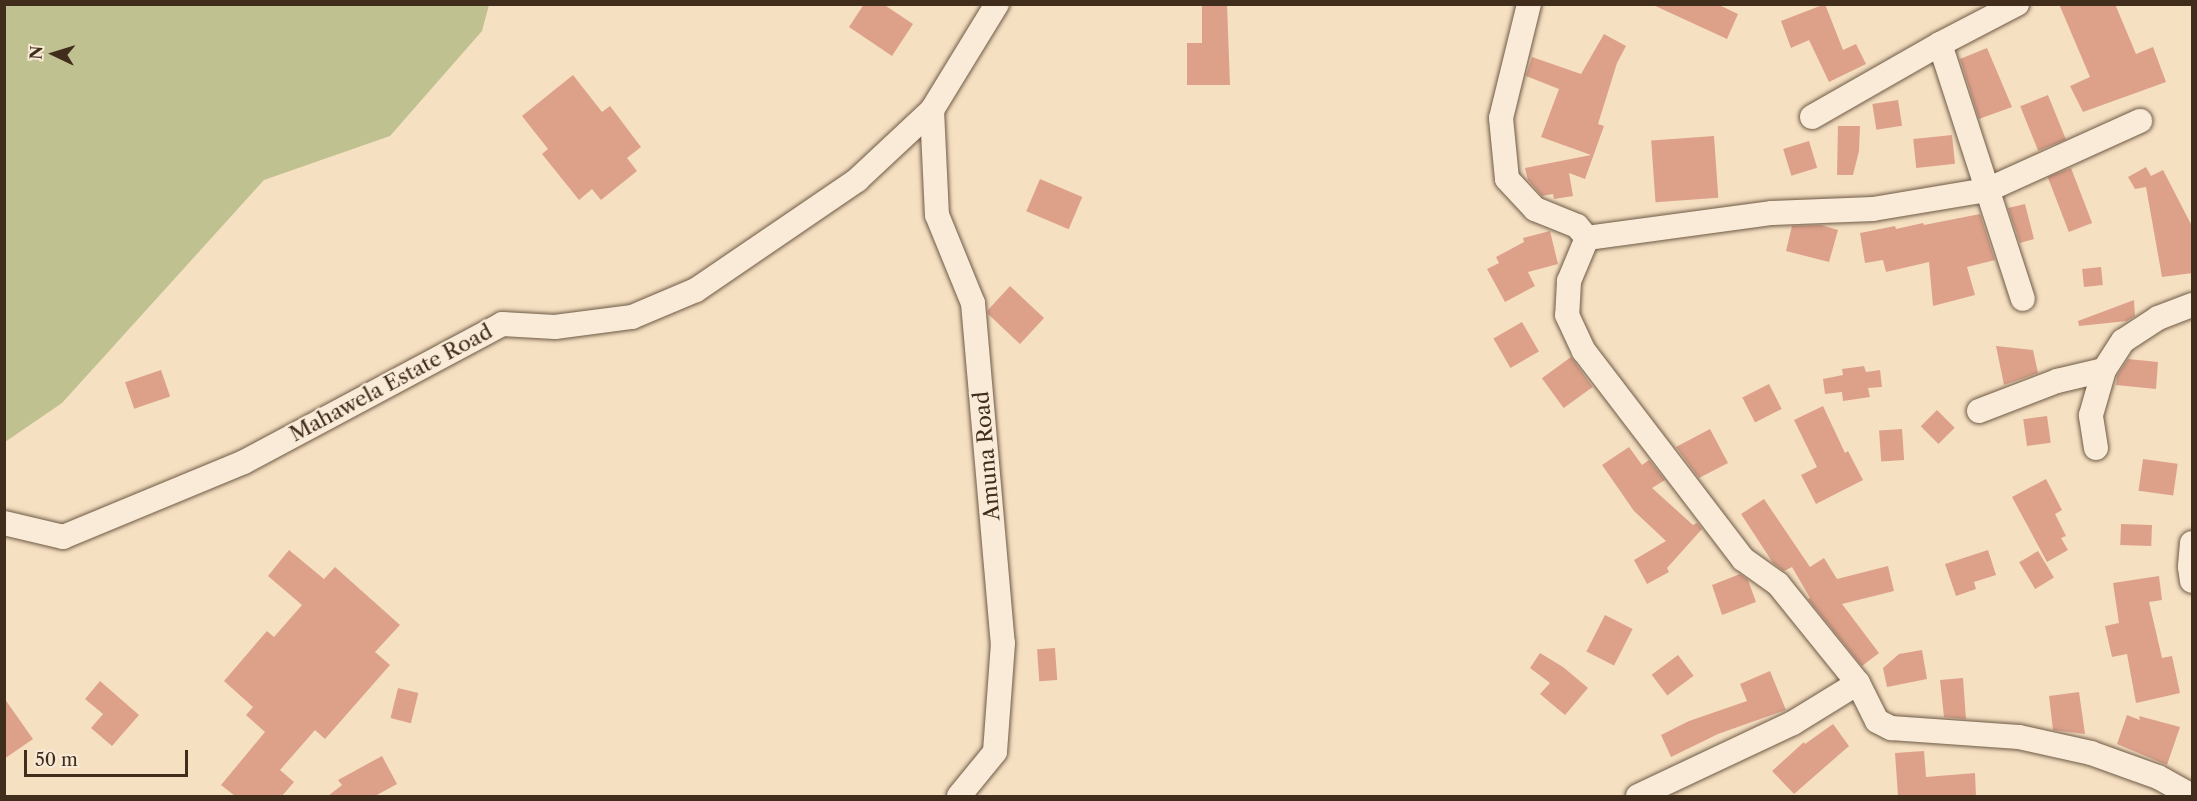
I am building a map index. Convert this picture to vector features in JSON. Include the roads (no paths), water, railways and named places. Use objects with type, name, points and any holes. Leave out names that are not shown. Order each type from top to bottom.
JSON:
[{"type":"street","name":"Mahawela Estate Road","points":[[4,523],[63,537],[244,462],[502,324],[555,327],[632,317],[696,291],[857,180],[932,110],[997,4]]},
{"type":"street","points":[[1529,4],[1501,118],[1507,179],[1535,209],[1577,226],[1587,238]]},
{"type":"street","points":[[1812,117],[1940,44],[2017,4]]},
{"type":"street","points":[[1940,44],[2023,299]]},
{"type":"street","name":"Amuna Road","points":[[932,110],[937,215],[973,303],[1003,643],[995,752],[959,796]]},
{"type":"street","points":[[1587,238],[1772,213],[1873,208],[1987,190],[2140,121]]},
{"type":"street","points":[[1587,238],[1569,281],[1567,315],[1584,351],[1743,559],[1778,584],[1858,682],[1877,721],[1891,728],[2019,738],[2091,753],[2158,777],[2192,796]]},
{"type":"street","points":[[2096,448],[2091,415],[2104,370],[2123,340],[2158,318],[2193,305]]},
{"type":"street","points":[[1979,411],[2056,381],[2104,370]]},
{"type":"street","points":[[2193,543],[2190,567],[2193,581]]},
{"type":"street","points":[[1638,796],[1793,723],[1858,682]]}]
